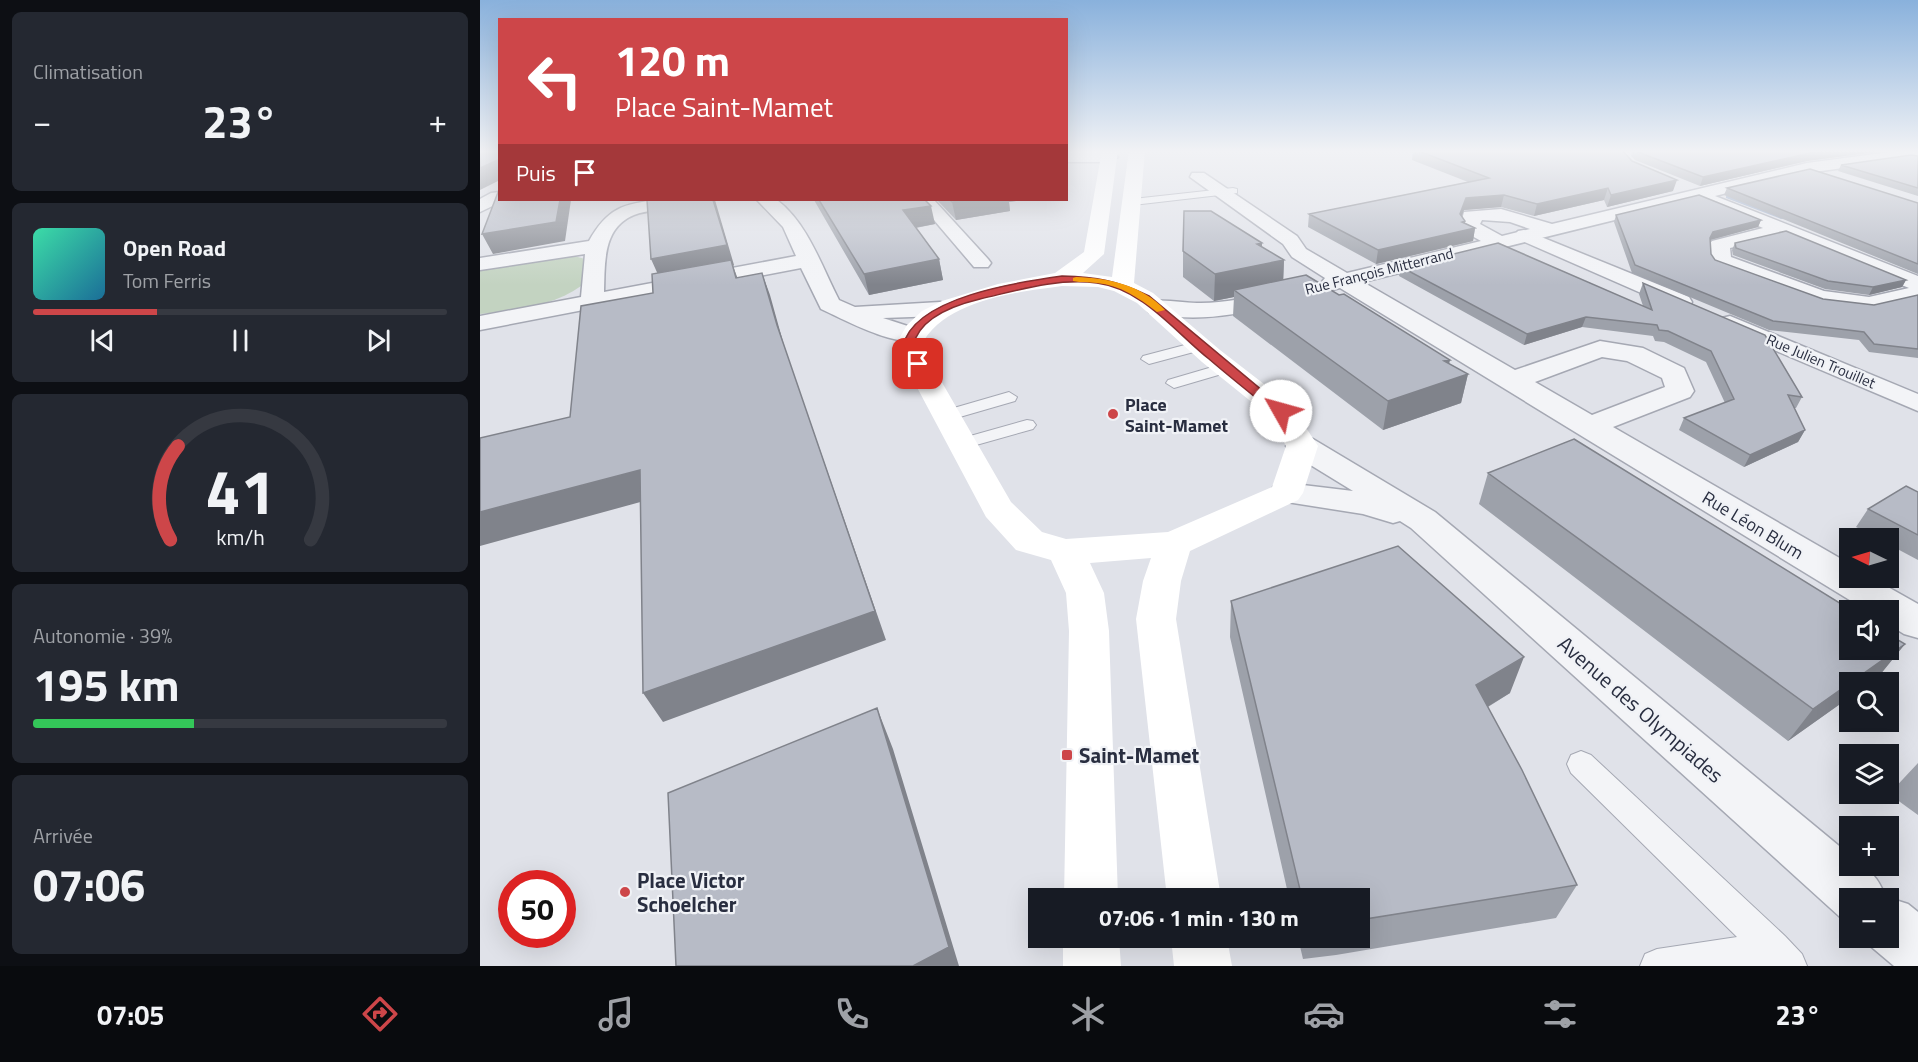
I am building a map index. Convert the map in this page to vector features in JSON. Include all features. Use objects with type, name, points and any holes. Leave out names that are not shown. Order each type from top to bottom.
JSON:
[{"type":"main road","points":[[1062,279],[1094,254],[1103,195]]},
{"type":"main road","points":[[1122,286],[1134,195]]},
{"type":"main road","points":[[1062,279],[1098,280],[1122,286],[1157,307],[1226,368],[1281,411],[1302,446],[1286,493],[1174,544],[1066,552],[1029,541],[998,509],[908,346],[910,335],[924,320],[956,302],[1062,279]]},
{"type":"main road","points":[[1174,544],[1162,581],[1156,619],[1193,888]]},
{"type":"main road","points":[[1066,552],[1085,593],[1089,631],[1091,888]]},
{"type":"main road","points":[[1091,948],[1092,966]]},
{"type":"main road","points":[[1200,948],[1203,966]]},
{"type":"street","name":"Rue Léon Blum","points":[[1228,195],[1290,240],[1299,253],[1918,623]]},
{"type":"street","name":"Rue François Mitterrand","points":[[1157,307],[1193,312],[1226,310],[1692,195]]},
{"type":"street","points":[[1699,195],[1918,284]]},
{"type":"street","points":[[480,206],[497,197]]},
{"type":"street","points":[[767,201],[780,210],[797,230],[808,260],[829,304],[875,324],[910,335]]},
{"type":"street","points":[[926,201],[981,263]]},
{"type":"street","points":[[592,302],[596,246],[606,227],[616,215],[641,208],[676,203]]},
{"type":"street","name":"Rue François Mitterrand","points":[[1498,242],[1470,227],[1471,216],[1485,214],[1516,216],[1548,230]]},
{"type":"street","points":[[1783,229],[1719,245],[1720,261],[1820,298],[1869,304],[1918,293]]},
{"type":"street","name":"Rue Julien Trouillet","points":[[1524,235],[1918,403]]},
{"type":"street","points":[[480,264],[596,246]]},
{"type":"street","points":[[480,323],[808,260]]},
{"type":"street","points":[[829,304],[855,312],[940,309]]},
{"type":"street","name":"Rue François Mitterrand","points":[[1198,344],[1195,337],[1207,321],[1226,310]]},
{"type":"street","points":[[1511,381],[1600,350],[1634,354],[1674,374],[1680,391],[1588,427]]},
{"type":"street","name":"Avenue des Olympiades","points":[[1302,446],[1423,520],[1847,888]]},
{"type":"street","name":"Avenue des Olympiades","points":[[1286,493],[1365,504],[1423,520]]},
{"type":"street","points":[[1899,933],[1918,949]]},
{"type":"lane","points":[[1133,202],[1172,195]]},
{"type":"lane","points":[[1149,359],[1198,344]]},
{"type":"lane","points":[[1174,383],[1226,368]]},
{"type":"lane","points":[[946,416],[1009,397]]},
{"type":"lane","points":[[962,444],[1027,425]]},
{"type":"lane","points":[[1581,764],[1782,957]]},
{"type":"lane","points":[[1657,966],[1782,957]]},
{"type":"green space","points":[[574,256],[585,259],[581,286],[570,293],[546,303],[480,314],[480,270]]},
{"type":"building","points":[[497,195],[498,201],[560,201],[556,222],[482,234]]},
{"type":"building","points":[[1404,195],[1503,195],[1466,198],[1460,214],[1465,221],[1462,222],[1475,228],[1378,250],[1309,214]]},
{"type":"building","points":[[1504,195],[1577,195],[1537,204]]},
{"type":"building","points":[[1699,195],[1761,220],[1713,232],[1710,238],[1711,254],[1715,260],[1823,299],[1874,305],[1918,295],[1918,349],[1874,344],[1864,332],[1773,321],[1635,265],[1616,215]]},
{"type":"building","points":[[1745,195],[1893,195],[1918,203],[1918,264]]},
{"type":"building","points":[[647,201],[713,201],[727,245],[651,259]]},
{"type":"building","points":[[820,201],[926,201],[931,206],[903,210],[939,259],[864,274]]},
{"type":"building","points":[[1184,211],[1211,211],[1262,243],[1257,244],[1284,260],[1215,274],[1183,251]]},
{"type":"building","points":[[1786,231],[1906,280],[1873,287],[1828,281],[1736,248],[1735,243]]},
{"type":"building","points":[[1498,243],[1652,310],[1643,283],[1765,335],[1802,397],[1788,395],[1805,430],[1750,455],[1684,418],[1734,399],[1711,351],[1668,331],[1659,330],[1657,325],[1586,317],[1527,334],[1401,267]]},
{"type":"building","points":[[731,260],[736,278],[762,273],[777,325],[875,611],[643,693],[640,470],[480,512],[480,438],[570,417],[581,306],[653,293],[652,274]]},
{"type":"building","points":[[1306,275],[1339,295],[1344,294],[1450,360],[1444,361],[1468,374],[1388,401],[1234,290]]},
{"type":"building","points":[[1574,439],[1839,603],[1839,660],[1882,660],[1865,672],[1839,672],[1839,691],[1813,709],[1488,473]]},
{"type":"building","points":[[1906,486],[1918,492],[1918,535],[1868,509]]},
{"type":"building","points":[[1398,546],[1524,657],[1476,685],[1522,770],[1577,885],[1370,918],[1370,888],[1300,888],[1231,601]]},
{"type":"building","points":[[1899,640],[1905,644],[1899,648]]},
{"type":"building","points":[[877,708],[949,947],[913,966],[676,966],[668,793]]},
{"type":"waterway","points":[[1728,197],[1783,218]]},
{"type":"slow traffic","points":[[1076,279],[1098,280],[1122,286],[1145,298],[1160,310]]},
{"type":"place","name":"Place Saint-Mamet","points":[[1113,414]]},
{"type":"place","name":"Saint-Mamet","points":[[1067,755]]},
{"type":"place","name":"Place Victor Schoelcher","points":[[625,892]]},
{"type":"route","points":[[918,364],[908,346],[910,335],[924,320],[940,309],[956,302],[1042,282],[1062,279],[1098,280],[1122,286],[1145,298],[1211,356],[1281,411]]}]
